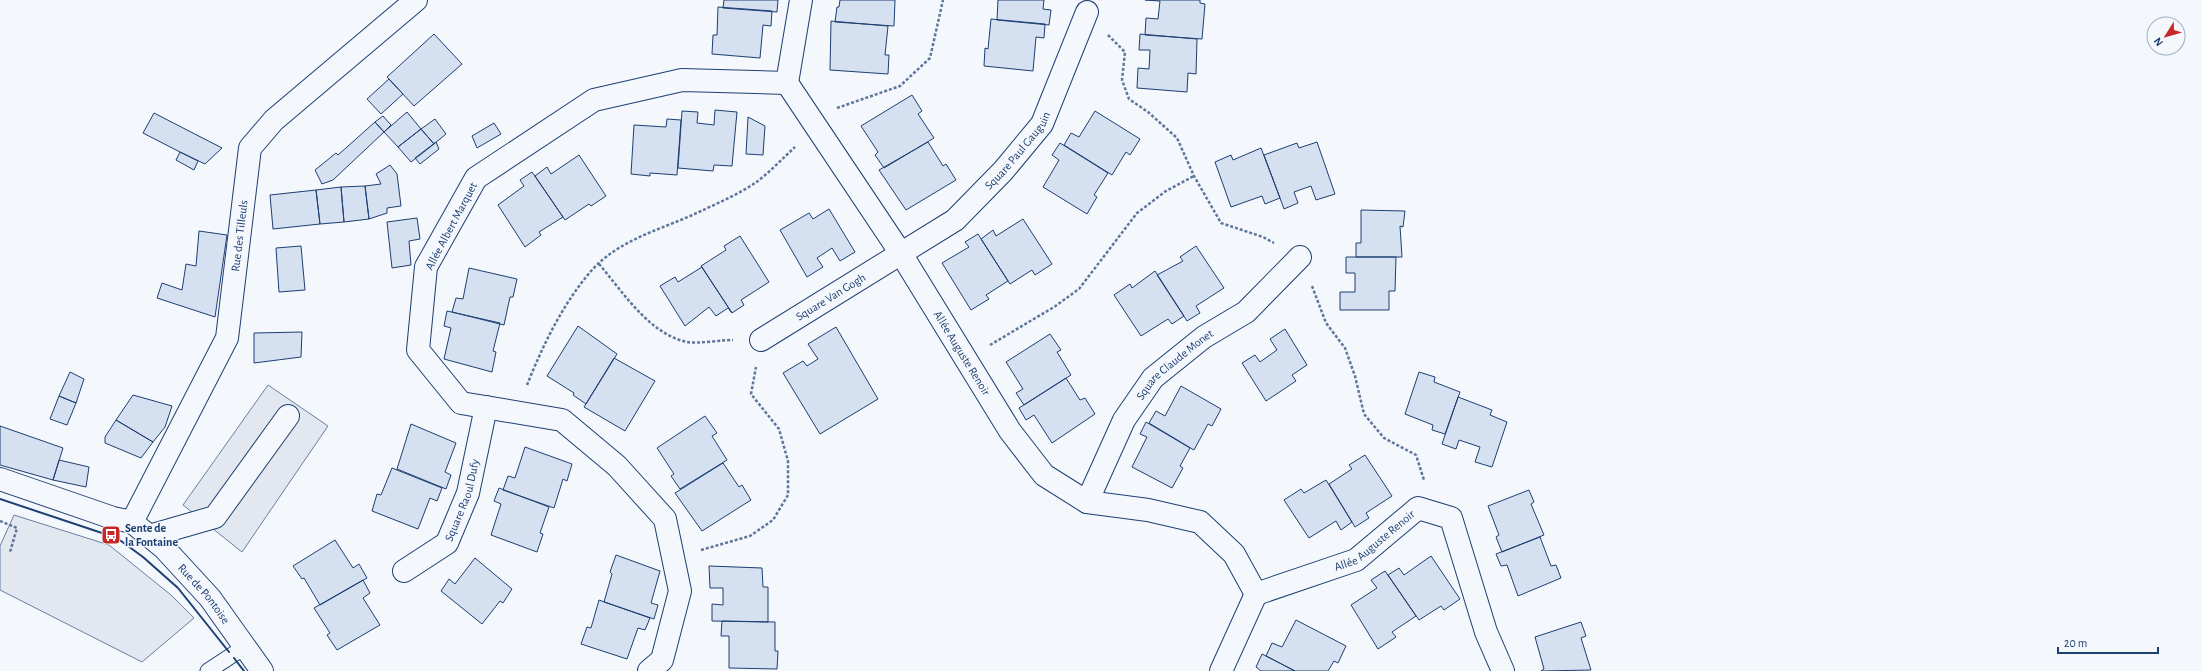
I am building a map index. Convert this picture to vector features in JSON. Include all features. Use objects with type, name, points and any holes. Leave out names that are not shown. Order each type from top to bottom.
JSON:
[{"type":"street","name":"Rue des Tilleuls","points":[[132,522],[226,338],[250,148],[274,120],[416,0]]},
{"type":"street","points":[[787,83],[801,0]]},
{"type":"street","name":"Square Paul Gauguin","points":[[900,252],[956,220],[1003,171],[1042,124],[1087,12]]},
{"type":"street","name":"Allée Albert Marquet","points":[[649,671],[662,660],[680,591],[665,519],[617,466],[562,420],[461,403],[418,350],[426,267],[476,178],[594,100],[682,80],[787,83]]},
{"type":"street","name":"Allée Auguste Renoir","points":[[787,83],[900,252],[1010,431],[1044,475],[1087,502],[1148,510],[1200,522],[1234,554],[1256,594],[1356,560],[1418,508],[1451,518],[1486,632],[1503,671]]},
{"type":"street","name":"Square Van Gogh","points":[[761,340],[900,252]]},
{"type":"street","name":"Square Claude Monet","points":[[1087,502],[1124,420],[1153,378],[1204,337],[1246,312],[1300,257]]},
{"type":"street","name":"Square Raoul Dufy","points":[[404,571],[448,542],[468,492],[486,407]]},
{"type":"street","points":[[150,536],[215,518],[288,416]]},
{"type":"street","name":"Rue de Pontoise","points":[[0,479],[113,518],[132,522],[164,548],[210,598],[246,646],[262,671]]},
{"type":"street","points":[[1221,671],[1256,594]]},
{"type":"lane","points":[[208,671],[246,646]]},
{"type":"path","points":[[516,412],[544,343],[572,297],[593,269],[615,251],[646,234],[700,212],[754,183],[814,123],[900,86],[930,58],[943,0]]},
{"type":"path","points":[[1087,12],[1125,52],[1122,80],[1129,99],[1148,112],[1177,138],[1194,176],[1220,223],[1263,237],[1300,257],[1326,323],[1345,348],[1355,376],[1364,414],[1384,438],[1416,455],[1434,513]]},
{"type":"path","points":[[966,361],[1022,325],[1054,307],[1079,288],[1137,212],[1166,191],[1194,176]]},
{"type":"path","points":[[599,264],[639,312],[663,332],[688,342],[715,340],[761,340],[751,394],[779,429],[788,461],[788,495],[773,520],[750,536],[713,548],[673,556]]},
{"type":"path","points":[[0,521],[17,528],[10,552]]},
{"type":"shaded area","points":[[268,385],[328,426],[242,552],[183,505]]},
{"type":"shaded area","points":[[14,515],[109,545],[171,595],[194,618],[142,662],[0,590],[0,546]]},
{"type":"building","points":[[724,0],[778,0],[777,12],[723,8]]},
{"type":"building","points":[[840,0],[895,0],[894,26],[835,22],[837,7],[839,7]]},
{"type":"building","points":[[998,0],[1044,0],[1043,9],[1051,10],[1049,25],[997,20]]},
{"type":"building","points":[[1145,0],[1200,0],[1200,3],[1205,4],[1202,39],[1145,35],[1146,18],[1158,19],[1160,1]]},
{"type":"building","points":[[718,7],[772,11],[771,26],[763,25],[760,58],[712,54],[713,35],[717,35]]},
{"type":"building","points":[[991,19],[1045,24],[1044,38],[1036,37],[1033,71],[984,66],[985,48],[988,49]]},
{"type":"building","points":[[831,21],[888,26],[885,55],[889,55],[888,74],[830,70]]},
{"type":"building","points":[[434,34],[462,64],[414,106],[387,77]]},
{"type":"building","points":[[1140,34],[1197,39],[1196,74],[1188,73],[1187,92],[1137,88],[1138,68],[1149,69],[1150,50],[1139,50]]},
{"type":"building","points":[[389,79],[403,94],[381,114],[367,99]]},
{"type":"building","points":[[912,95],[922,111],[918,114],[934,138],[884,168],[875,155],[878,152],[861,126]]},
{"type":"building","points":[[715,110],[737,112],[732,166],[714,165],[713,171],[678,168],[682,111],[698,112],[697,123],[714,125]]},
{"type":"building","points":[[1095,111],[1140,139],[1130,155],[1126,152],[1112,175],[1064,145],[1071,133],[1079,137]]},
{"type":"building","points":[[407,112],[421,129],[398,147],[384,132]]},
{"type":"building","points":[[154,113],[222,148],[205,164],[143,133]]},
{"type":"building","points":[[383,116],[391,125],[384,132],[375,122]]},
{"type":"building","points":[[748,117],[765,126],[763,155],[746,154]]},
{"type":"building","points":[[435,119],[446,134],[434,144],[421,129]]},
{"type":"building","points":[[667,119],[681,120],[677,175],[650,173],[650,176],[631,174],[634,125],[666,127]]},
{"type":"building","points":[[375,122],[384,132],[333,180],[322,184],[315,170],[336,153],[338,155]]},
{"type":"building","points":[[494,123],[501,134],[477,148],[472,136]]},
{"type":"building","points":[[421,129],[434,144],[411,162],[398,147]]},
{"type":"building","points":[[436,142],[439,149],[420,164],[415,158]]},
{"type":"building","points":[[928,142],[943,166],[946,164],[956,180],[906,210],[879,170]]},
{"type":"building","points":[[1317,142],[1335,194],[1316,200],[1311,186],[1294,192],[1298,203],[1284,209],[1264,155],[1297,143],[1299,148]]},
{"type":"building","points":[[1060,143],[1108,173],[1094,195],[1097,197],[1087,214],[1043,187],[1059,160],[1052,155]]},
{"type":"building","points":[[1261,148],[1280,198],[1265,204],[1262,196],[1231,207],[1215,162],[1231,155],[1233,160]]},
{"type":"building","points":[[180,152],[198,161],[194,170],[176,160]]},
{"type":"building","points":[[579,155],[606,196],[591,206],[589,204],[565,220],[535,176],[547,167],[551,174]]},
{"type":"building","points":[[390,165],[397,174],[401,206],[387,208],[387,213],[369,219],[365,186],[381,184],[376,174]]},
{"type":"building","points":[[532,172],[563,217],[539,232],[541,235],[525,247],[498,205],[524,186],[520,180]]},
{"type":"building","points":[[365,186],[369,219],[344,222],[341,187]]},
{"type":"building","points":[[341,187],[344,222],[320,224],[316,190]]},
{"type":"building","points":[[316,190],[320,224],[273,229],[270,195]]},
{"type":"building","points":[[829,209],[855,252],[840,261],[832,248],[817,258],[823,267],[807,277],[780,230],[809,213],[813,219]]},
{"type":"building","points":[[1361,210],[1405,211],[1403,227],[1400,226],[1402,257],[1356,257],[1356,243],[1361,243]]},
{"type":"building","points":[[417,218],[420,239],[409,241],[411,265],[392,268],[387,222]]},
{"type":"building","points":[[1023,219],[1052,264],[1035,275],[1032,270],[1010,284],[981,239],[993,230],[996,236]]},
{"type":"building","points":[[199,231],[227,235],[215,317],[157,298],[162,283],[182,290],[186,264],[196,266]]},
{"type":"building","points":[[978,234],[1008,281],[986,295],[989,299],[971,310],[942,263],[969,247],[965,242]]},
{"type":"building","points":[[740,236],[769,282],[741,300],[744,305],[732,313],[701,266],[726,250],[724,246]]},
{"type":"building","points":[[301,246],[305,290],[279,292],[276,248]]},
{"type":"building","points":[[1196,246],[1224,288],[1196,306],[1200,313],[1187,321],[1157,275],[1183,261],[1180,257]]},
{"type":"building","points":[[1346,257],[1396,257],[1395,291],[1389,291],[1389,310],[1340,310],[1340,292],[1355,292],[1355,273],[1346,273]]},
{"type":"building","points":[[702,267],[732,313],[728,308],[716,316],[709,307],[685,326],[660,286],[675,277],[678,282]]},
{"type":"building","points":[[469,268],[517,279],[513,297],[510,297],[504,325],[452,312],[456,298],[463,299]]},
{"type":"building","points":[[1155,271],[1184,316],[1172,324],[1168,319],[1141,336],[1114,295],[1130,284],[1132,288]]},
{"type":"building","points":[[447,311],[500,323],[493,351],[496,352],[492,372],[444,359],[451,328],[444,326]]},
{"type":"building","points":[[578,326],[617,354],[586,404],[573,395],[574,393],[547,376]]},
{"type":"building","points":[[836,327],[878,399],[820,434],[783,373],[803,361],[807,366],[818,359],[808,344]]},
{"type":"building","points":[[1285,329],[1307,365],[1292,375],[1296,381],[1266,401],[1242,363],[1255,355],[1260,362],[1277,350],[1270,339]]},
{"type":"building","points":[[302,332],[301,357],[254,363],[254,333]]},
{"type":"building","points":[[1050,334],[1061,350],[1057,352],[1071,375],[1024,405],[1016,393],[1023,389],[1006,362]]},
{"type":"building","points":[[614,358],[655,381],[625,431],[584,407]]},
{"type":"building","points":[[70,372],[84,379],[76,403],[59,396]]},
{"type":"building","points":[[1419,372],[1435,377],[1434,382],[1460,392],[1445,434],[1432,430],[1433,425],[1405,414]]},
{"type":"building","points":[[1066,378],[1080,400],[1085,398],[1095,414],[1052,443],[1034,415],[1026,420],[1019,408]]},
{"type":"building","points":[[1181,386],[1221,409],[1212,426],[1208,424],[1194,450],[1149,423],[1156,411],[1165,416]]},
{"type":"building","points":[[133,395],[172,406],[165,427],[153,442],[116,420]]},
{"type":"building","points":[[59,396],[76,403],[67,425],[50,419]]},
{"type":"building","points":[[1458,397],[1492,410],[1490,415],[1507,422],[1492,467],[1475,462],[1480,447],[1459,440],[1456,449],[1442,444]]},
{"type":"building","points":[[705,416],[717,433],[712,436],[727,460],[680,489],[671,476],[674,474],[657,448]]},
{"type":"building","points":[[116,420],[153,442],[141,458],[105,443],[105,437]]},
{"type":"building","points":[[1146,422],[1190,448],[1180,466],[1183,468],[1172,488],[1132,467],[1147,437],[1140,434]]},
{"type":"building","points":[[411,424],[456,443],[445,472],[451,475],[446,489],[397,469]]},
{"type":"building","points":[[0,426],[63,448],[53,480],[0,465]]},
{"type":"building","points":[[525,447],[572,464],[567,481],[563,479],[554,508],[503,490],[508,476],[515,478]]},
{"type":"building","points":[[1365,455],[1392,496],[1366,513],[1369,518],[1355,527],[1329,484],[1352,469],[1349,465]]},
{"type":"building","points":[[59,460],[89,467],[86,487],[53,480]]},
{"type":"building","points":[[723,463],[739,487],[742,485],[751,500],[702,531],[675,493]]},
{"type":"building","points":[[392,468],[442,488],[437,501],[430,498],[418,529],[372,511],[377,494],[381,495]]},
{"type":"building","points":[[1326,480],[1352,522],[1341,530],[1336,521],[1309,538],[1284,500],[1301,489],[1304,493]]},
{"type":"building","points":[[499,488],[549,507],[540,533],[543,534],[537,552],[491,535],[501,504],[494,501]]},
{"type":"building","points":[[1529,490],[1534,502],[1531,504],[1544,535],[1502,552],[1496,537],[1499,535],[1488,506]]},
{"type":"building","points":[[1540,537],[1551,566],[1556,565],[1561,578],[1518,596],[1507,565],[1501,566],[1496,554]]},
{"type":"building","points":[[335,540],[353,568],[359,564],[367,578],[320,605],[304,578],[302,579],[293,566]]},
{"type":"building","points":[[616,555],[660,571],[651,603],[658,605],[654,619],[604,602],[612,574],[610,572]]},
{"type":"building","points":[[1431,556],[1460,599],[1444,610],[1441,606],[1419,620],[1388,575],[1399,568],[1404,575]]},
{"type":"building","points":[[475,558],[512,589],[503,603],[500,601],[482,624],[441,591],[449,579],[455,584]]},
{"type":"building","points":[[709,566],[762,568],[763,587],[768,587],[768,622],[712,621],[712,604],[723,605],[723,588],[710,588]]},
{"type":"building","points":[[1385,571],[1416,616],[1392,632],[1396,637],[1378,649],[1351,605],[1377,588],[1371,580]]},
{"type":"building","points":[[363,580],[370,593],[363,598],[380,625],[337,650],[327,635],[330,633],[314,608]]},
{"type":"building","points":[[599,600],[650,618],[645,630],[638,628],[627,659],[581,644],[587,627],[591,628]]},
{"type":"building","points":[[1296,620],[1346,646],[1338,663],[1334,661],[1328,671],[1295,671],[1266,656],[1272,643],[1282,647]]},
{"type":"building","points":[[722,621],[775,622],[775,651],[778,651],[777,669],[729,668],[729,636],[721,636]]},
{"type":"building","points":[[1581,622],[1586,636],[1581,638],[1591,670],[1541,671],[1544,669],[1535,637]]},
{"type":"building","points":[[1262,654],[1295,671],[1261,671],[1256,667]]},
{"type":"wall","points":[[0,499],[117,538],[143,557],[178,588],[229,652]]},
{"type":"wall","points":[[234,658],[244,671]]},
{"type":"place","name":"Sente de la Fontaine","points":[[111,535]]}]
